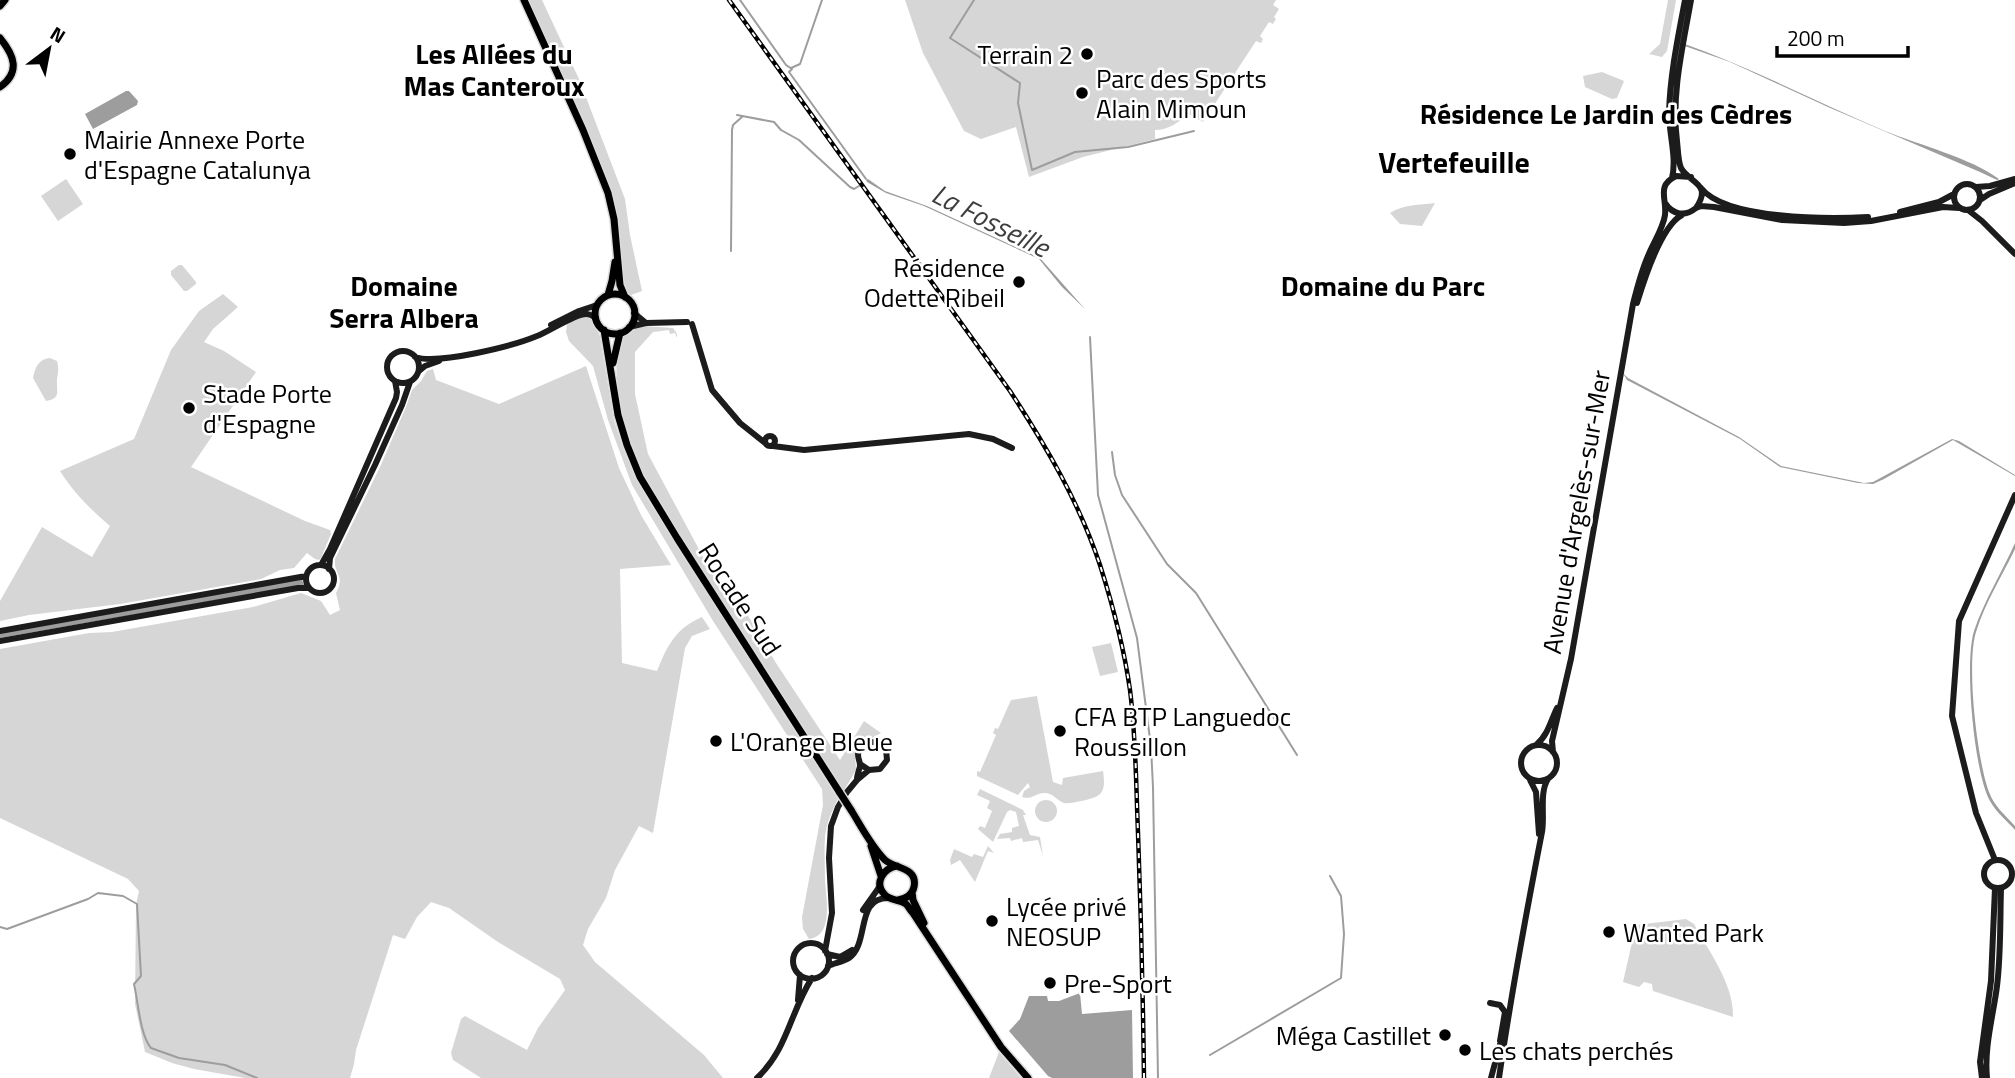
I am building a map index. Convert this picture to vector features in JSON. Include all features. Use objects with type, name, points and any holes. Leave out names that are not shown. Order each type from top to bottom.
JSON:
[{"type":"main road","points":[[0,6],[2,0]]},
{"type":"main road","points":[[524,0],[602,176],[611,208],[620,285],[634,313],[629,327]]},
{"type":"main road","points":[[1685,0],[1670,88],[1669,124],[1674,169],[1672,178],[1664,189],[1665,202],[1672,211],[1684,214],[1706,205],[1782,220],[1833,223],[1871,221],[1942,208],[1959,208],[1968,210],[1982,221],[2015,254]]},
{"type":"main road","points":[[1691,0],[1675,107],[1676,131],[1680,166],[1704,192],[1743,208],[1790,216],[1829,218],[1900,212],[1938,202],[1954,194],[1961,185],[1968,184],[1980,193],[1976,213],[1982,221]]},
{"type":"main road","points":[[0,38],[10,51],[13,65],[9,78],[0,87]]},
{"type":"main road","points":[[1672,178],[1681,175],[1691,177]]},
{"type":"main road","points":[[1975,187],[2015,181]]},
{"type":"main road","points":[[1968,210],[1989,194],[2015,181]]},
{"type":"main road","points":[[1696,208],[1701,201],[1701,188]]},
{"type":"main road","points":[[1954,194],[1954,202],[1959,208]]},
{"type":"main road","name":"Avenue d'Argelès-sur-Mer","points":[[1553,752],[1552,741],[1572,650],[1633,304],[1645,263],[1663,221],[1665,202]]},
{"type":"main road","name":"Avenue d'Argelès-sur-Mer","points":[[1627,334],[1656,250],[1677,217],[1684,214]]},
{"type":"main road","points":[[515,343],[579,311],[597,305],[608,295],[616,248]]},
{"type":"main road","points":[[608,295],[625,297]]},
{"type":"main road","points":[[596,318],[597,305]]},
{"type":"main road","points":[[634,313],[646,323]]},
{"type":"main road","points":[[410,382],[400,383],[391,377],[387,369],[393,355],[407,352],[424,360],[482,351],[538,336],[585,314],[596,318],[604,330],[612,333],[646,323],[690,323],[712,390],[740,423],[755,436],[770,442],[804,450],[969,434],[993,439],[1009,449]]},
{"type":"main road","name":"Rocade Sud","points":[[604,330],[618,415],[626,445],[650,495],[865,833],[887,861],[897,866]]},
{"type":"main road","points":[[611,374],[620,332]]},
{"type":"main road","points":[[415,357],[419,371]]},
{"type":"main road","points":[[329,569],[330,558],[375,465],[410,382],[425,366],[445,358]]},
{"type":"main road","points":[[308,588],[306,576],[310,569],[321,565],[330,549],[396,398],[395,381]]},
{"type":"main road","points":[[1995,860],[1976,813],[1952,716],[1959,621],[2015,495]]},
{"type":"main road","points":[[0,641],[298,588],[308,588],[321,594],[330,590],[334,582],[332,572],[321,565]]},
{"type":"main road","points":[[0,631],[306,576]]},
{"type":"main road","name":"Avenue d'Argelès-sur-Mer","points":[[1535,745],[1548,730],[1562,695]]},
{"type":"main road","points":[[830,922],[825,934],[814,943],[803,944],[794,953],[794,967],[800,975],[812,978],[822,975],[828,965],[826,952],[830,922],[832,905],[829,858],[831,826],[838,807],[857,780],[869,770],[880,769],[886,763],[887,752],[880,744],[871,742],[863,746],[858,754],[860,764],[857,780]]},
{"type":"main road","points":[[1499,1078],[1542,831],[1544,791],[1548,779],[1557,767],[1553,752],[1545,746],[1535,745],[1526,749],[1521,758],[1521,769],[1536,792],[1539,841]]},
{"type":"main road","points":[[860,764],[869,770]]},
{"type":"main road","points":[[1528,778],[1540,781],[1548,779]]},
{"type":"main road","name":"Rocade Sud","points":[[865,833],[881,876]]},
{"type":"main road","points":[[1995,860],[2005,861],[2012,871],[2010,883],[1998,888],[1987,883],[1984,874],[1987,865],[1995,860]]},
{"type":"main road","points":[[888,898],[880,886],[881,876],[888,869],[897,866],[908,870],[914,880],[914,900],[925,925],[984,1016],[1030,1078]]},
{"type":"main road","points":[[814,943],[826,952],[840,957],[851,951],[858,937],[864,908],[880,886]]},
{"type":"main road","points":[[1982,1078],[1980,1062],[1991,981],[1998,888]]},
{"type":"main road","points":[[1987,1078],[1987,1045],[1997,984],[1998,888]]},
{"type":"main road","points":[[897,900],[906,898],[912,892]]},
{"type":"main road","points":[[828,965],[848,959],[856,951],[867,909],[877,900],[888,898],[906,904],[1001,1046],[1030,1078]]},
{"type":"main road","points":[[796,1009],[800,975]]},
{"type":"main road","points":[[757,1078],[779,1052],[812,978]]},
{"type":"main road","points":[[1490,1003],[1500,1005],[1505,1012],[1497,1056]]},
{"type":"main road","points":[[1491,1078],[1510,1008]]},
{"type":"shaded area","points":[[529,0],[542,0],[579,79],[625,199],[642,291],[628,296],[618,221],[609,184]]},
{"type":"shaded area","name":"Parc des Sports Alain Mimoun","points":[[905,0],[1276,0],[1273,5],[1279,9],[1273,24],[1269,22],[1260,36],[1263,39],[1261,43],[1256,41],[1203,122],[1188,114],[1173,125],[1155,130],[1155,139],[1083,157],[1029,177],[1016,127],[981,139],[964,131],[923,53]]},
{"type":"shaded area","points":[[1668,0],[1676,0],[1667,51],[1662,57],[1649,54],[1660,44]]},
{"type":"shaded area","points":[[1682,43],[1708,53],[1729,62],[1682,45]]},
{"type":"shaded area","points":[[1731,63],[1885,131],[1960,158],[1987,171],[1999,179],[1997,180],[1828,107]]},
{"type":"shaded area","points":[[1602,72],[1624,81],[1617,98],[1612,99],[1585,87],[1583,76]]},
{"type":"shaded area","points":[[126,91],[138,101],[137,105],[93,129],[85,114]]},
{"type":"shaded area","points":[[66,179],[83,204],[58,221],[41,196]]},
{"type":"shaded area","points":[[868,179],[885,191],[927,206],[1040,258],[1085,309],[1039,259],[924,206],[886,193],[867,182]]},
{"type":"shaded area","points":[[1435,203],[1422,226],[1400,224],[1390,213],[1406,206]]},
{"type":"shaded area","points":[[182,265],[196,282],[187,291],[184,291],[171,275],[171,271]]},
{"type":"shaded area","points":[[223,294],[238,307],[213,329],[204,342],[224,351],[256,372],[191,467],[305,521],[330,530],[331,534],[321,558],[315,559],[307,553],[294,568],[280,570],[261,579],[120,604],[0,621],[0,601],[42,527],[92,557],[110,526],[83,500],[60,471],[134,439],[171,350],[199,311]]},
{"type":"shaded area","points":[[585,316],[592,320],[600,336],[614,421],[626,456],[648,500],[838,799],[825,836],[827,915],[822,931],[809,939],[803,929],[802,917],[823,805],[822,789],[713,621],[632,485],[608,420],[593,366],[569,341],[566,332],[567,324]]},
{"type":"shaded area","points":[[644,326],[673,328],[677,334],[677,338],[675,333],[670,334],[669,330],[653,332],[635,352],[635,394],[648,454],[709,568],[733,599],[738,599],[776,663],[840,760],[864,721],[881,733],[857,748],[856,770],[843,792],[656,497],[636,459],[621,410],[617,360],[619,346],[625,335]]},
{"type":"shaded area","points":[[50,358],[58,363],[57,393],[54,398],[46,401],[33,378],[38,365]]},
{"type":"shaded area","points":[[586,366],[619,468],[641,515],[671,565],[620,569],[622,663],[657,671],[669,646],[685,627],[702,617],[710,629],[692,636],[685,648],[653,833],[639,826],[615,870],[606,898],[588,929],[583,945],[595,962],[704,1055],[723,1078],[481,1078],[453,1060],[451,1053],[461,1019],[465,1016],[527,1050],[538,1028],[565,990],[560,979],[498,942],[449,908],[431,902],[417,917],[405,939],[393,935],[356,1050],[350,1078],[245,1078],[194,1069],[145,1052],[135,1004],[136,905],[139,891],[128,879],[0,818],[0,649],[253,607],[301,593],[321,601],[330,615],[340,610],[336,593],[340,578],[335,559],[380,467],[412,390],[427,371],[433,369],[436,380],[499,404]]},
{"type":"shaded area","points":[[1623,373],[1739,437],[1781,466],[1864,483],[1873,482],[1952,439],[2015,476],[1953,440],[1873,484],[1858,483],[1780,467],[1740,439],[1627,380]]},
{"type":"shaded area","points":[[2015,543],[2015,549],[1976,632],[1972,666],[1980,758],[1989,792],[2000,810],[2015,826],[2015,830],[1992,805],[1984,787],[1972,718],[1970,667],[1974,631]]},
{"type":"shaded area","points":[[302,579],[304,585],[0,638],[0,632]]},
{"type":"shaded area","points":[[1111,643],[1118,672],[1100,676],[1092,647]]},
{"type":"shaded area","points":[[1037,696],[1053,782],[1062,785],[1063,778],[1103,771],[1103,789],[1098,795],[1068,803],[1046,793],[1025,798],[1022,797],[1024,791],[1030,787],[1028,783],[1018,795],[977,776],[977,771],[980,772],[996,735],[993,733],[995,728],[998,729],[1011,700]]},
{"type":"shaded area","points":[[980,789],[1023,810],[1030,835],[1040,837],[1043,856],[1038,840],[1023,842],[1022,838],[1011,841],[1010,838],[997,839],[1000,834],[1012,832],[1012,828],[1019,826],[1016,812],[1007,812],[993,842],[978,829],[980,826],[985,828],[992,811],[987,808],[990,801],[977,795]]},
{"type":"shaded area","points":[[1046,800],[1054,803],[1057,811],[1054,819],[1046,822],[1038,819],[1035,811],[1038,803]]},
{"type":"shaded area","points":[[988,846],[994,853],[988,851],[975,882],[960,860],[951,865],[954,849],[972,857],[974,854],[983,857]]},
{"type":"shaded area","points":[[1686,919],[1694,924],[1720,969],[1729,992],[1733,1017],[1653,991],[1652,984],[1644,982],[1639,987],[1623,982],[1636,925]]},
{"type":"shaded area","points":[[1080,993],[1082,1014],[1132,1010],[1133,1078],[1052,1078],[1009,1031],[1020,1019],[1029,996],[1047,996],[1048,1001],[1059,1001]]},
{"type":"shaded area","points":[[999,1052],[1021,1078],[989,1078]]},
{"type":"waterway","points":[[740,0],[786,65],[792,69],[789,72],[866,179]]},
{"type":"waterway","points":[[791,68],[800,64],[822,0]]},
{"type":"waterway","points":[[974,0],[950,38],[1020,83],[1018,103],[1032,170],[1075,152],[1128,147],[1194,131]]},
{"type":"waterway","name":"La Fosseille","points":[[737,115],[774,122],[781,130],[799,140],[850,187],[854,189],[859,186]]},
{"type":"waterway","points":[[731,251],[732,130],[733,125],[743,116]]},
{"type":"waterway","points":[[1090,337],[1098,495],[1137,638],[1151,747],[1158,1078]]},
{"type":"waterway","points":[[1112,452],[1115,475],[1122,495],[1167,564],[1196,593],[1297,755]]},
{"type":"waterway","points":[[1210,1055],[1341,978],[1344,934],[1341,896],[1330,876]]},
{"type":"waterway","points":[[0,927],[7,929],[98,893],[123,896],[137,904],[141,976],[134,984],[142,1027],[151,1048],[179,1058],[225,1065],[257,1078]]},
{"type":"railway","points":[[729,0],[1010,391],[1061,475],[1092,542],[1118,627],[1132,708],[1136,761],[1144,1078]]},
{"type":"place","name":"Terrain 2","points":[[1087,54]]},
{"type":"place","name":"Parc des Sports Alain Mimoun","points":[[1082,93]]},
{"type":"place","name":"Mairie Annexe Porte d'Espagne Catalunya","points":[[70,154]]},
{"type":"place","name":"Résidence Odette Ribeil","points":[[1019,282]]},
{"type":"place","name":"Stade Porte d'Espagne","points":[[189,408]]},
{"type":"place","name":"CFA BTP Languedoc Roussillon","points":[[1060,731]]},
{"type":"place","name":"L'Orange Bleue","points":[[716,741]]},
{"type":"place","name":"Lycée privé NEOSUP","points":[[992,921]]},
{"type":"place","name":"Wanted Park","points":[[1609,932]]},
{"type":"place","name":"Pre-Sport","points":[[1050,983]]},
{"type":"place","name":"Méga Castillet","points":[[1445,1035]]},
{"type":"place","name":"Les chats perchés","points":[[1465,1050]]},
{"type":"district","name":"Les Allées du Mas Canteroux","points":[[494,69]]},
{"type":"district","name":"Résidence Le Jardin des Cèdres","points":[[1606,113]]},
{"type":"district","name":"Vertefeuille","points":[[1454,162]]},
{"type":"district","name":"Domaine du Parc","points":[[1383,285]]},
{"type":"district","name":"Domaine Serra Albera","points":[[404,301]]}]
